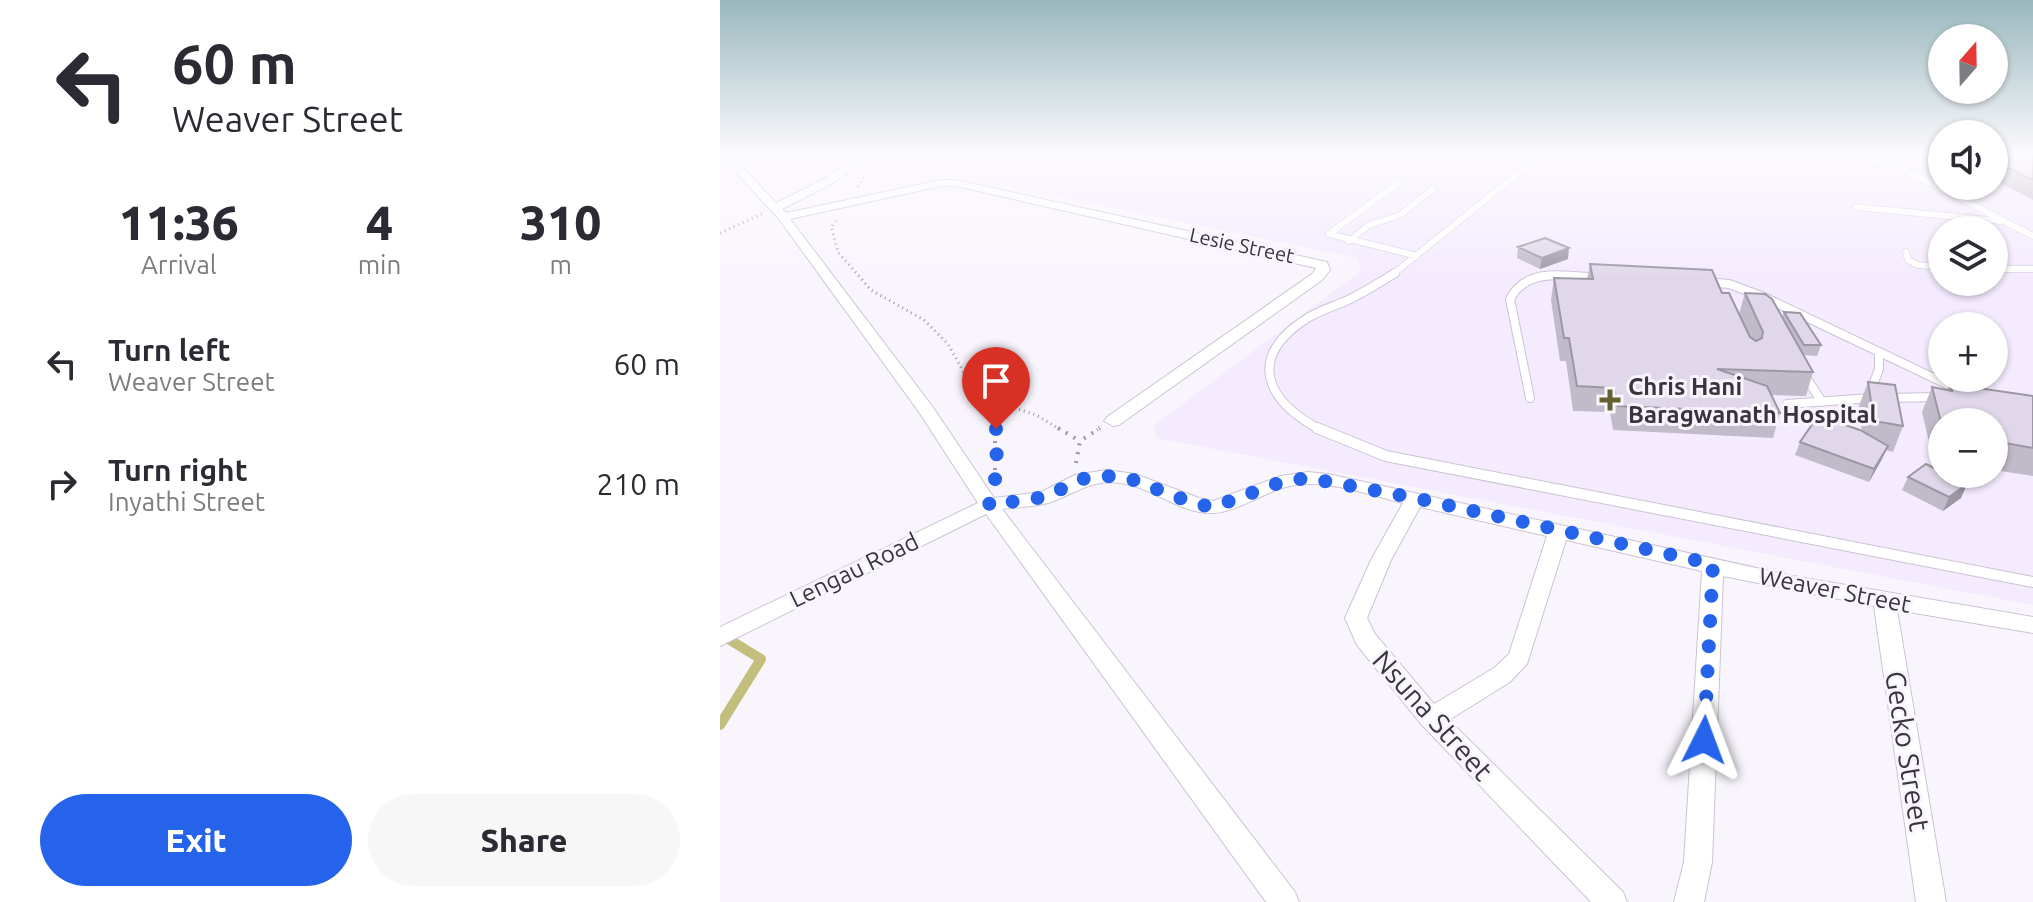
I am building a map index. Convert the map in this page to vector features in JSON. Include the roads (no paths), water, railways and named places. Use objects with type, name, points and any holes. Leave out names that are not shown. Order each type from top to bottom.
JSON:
[{"type":"street","points":[[765,197],[926,410],[989,505],[1284,902]]},
{"type":"street","points":[[779,212],[803,197]]},
{"type":"street","name":"Lesie Street","points":[[779,212],[875,197]]},
{"type":"street","name":"Lesie Street","points":[[1021,197],[1304,259],[1323,267],[1317,277],[1113,421]]},
{"type":"street","name":"Weaver Street","points":[[989,505],[1045,497],[1082,479],[1106,476],[1128,478],[1204,506],[1227,504],[1281,482],[1308,478],[1415,498],[1793,584],[2033,625]]},
{"type":"street","name":"Nsuna Street","points":[[1415,498],[1381,560],[1356,618],[1365,639],[1431,718],[1612,902]]},
{"type":"street","name":"Lengau Road","points":[[720,637],[989,505]]},
{"type":"street","points":[[1431,718],[1502,675],[1519,658],[1559,531]]},
{"type":"street","points":[[1689,902],[1698,862],[1713,564]]},
{"type":"street","name":"Gecko Street","points":[[1884,600],[1931,902]]},
{"type":"lane","points":[[1378,197],[1329,234],[1417,256]]},
{"type":"lane","points":[[1349,241],[1369,225],[1400,215],[1423,197]]},
{"type":"lane","points":[[1489,197],[1417,256],[1354,297],[1304,319],[1278,340],[1267,355],[1270,383],[1277,397],[1296,416],[1346,445],[1386,456],[2033,582]]},
{"type":"lane","points":[[1957,197],[1994,216]]},
{"type":"lane","points":[[1856,207],[1945,216]]},
{"type":"lane","points":[[2008,224],[2033,236]]},
{"type":"lane","points":[[1906,252],[1908,260],[1928,266]]},
{"type":"lane","points":[[2008,269],[2033,269]]},
{"type":"lane","points":[[1530,398],[1510,299],[1512,293],[1524,281],[1543,276],[1602,278]]},
{"type":"lane","points":[[1691,282],[1737,286],[1974,396]]},
{"type":"lane","points":[[1726,294],[1737,286]]},
{"type":"lane","points":[[1775,313],[1790,310]]},
{"type":"lane","points":[[1865,399],[1874,389],[1879,353]]},
{"type":"lane","points":[[1797,362],[1822,402]]},
{"type":"lane","points":[[1787,404],[1924,395],[1962,400]]},
{"type":"waterway","points":[[720,634],[761,659],[720,725]]},
{"type":"place","name":"Chris Hani Baragwanath Hospital","points":[[1610,400]]}]
